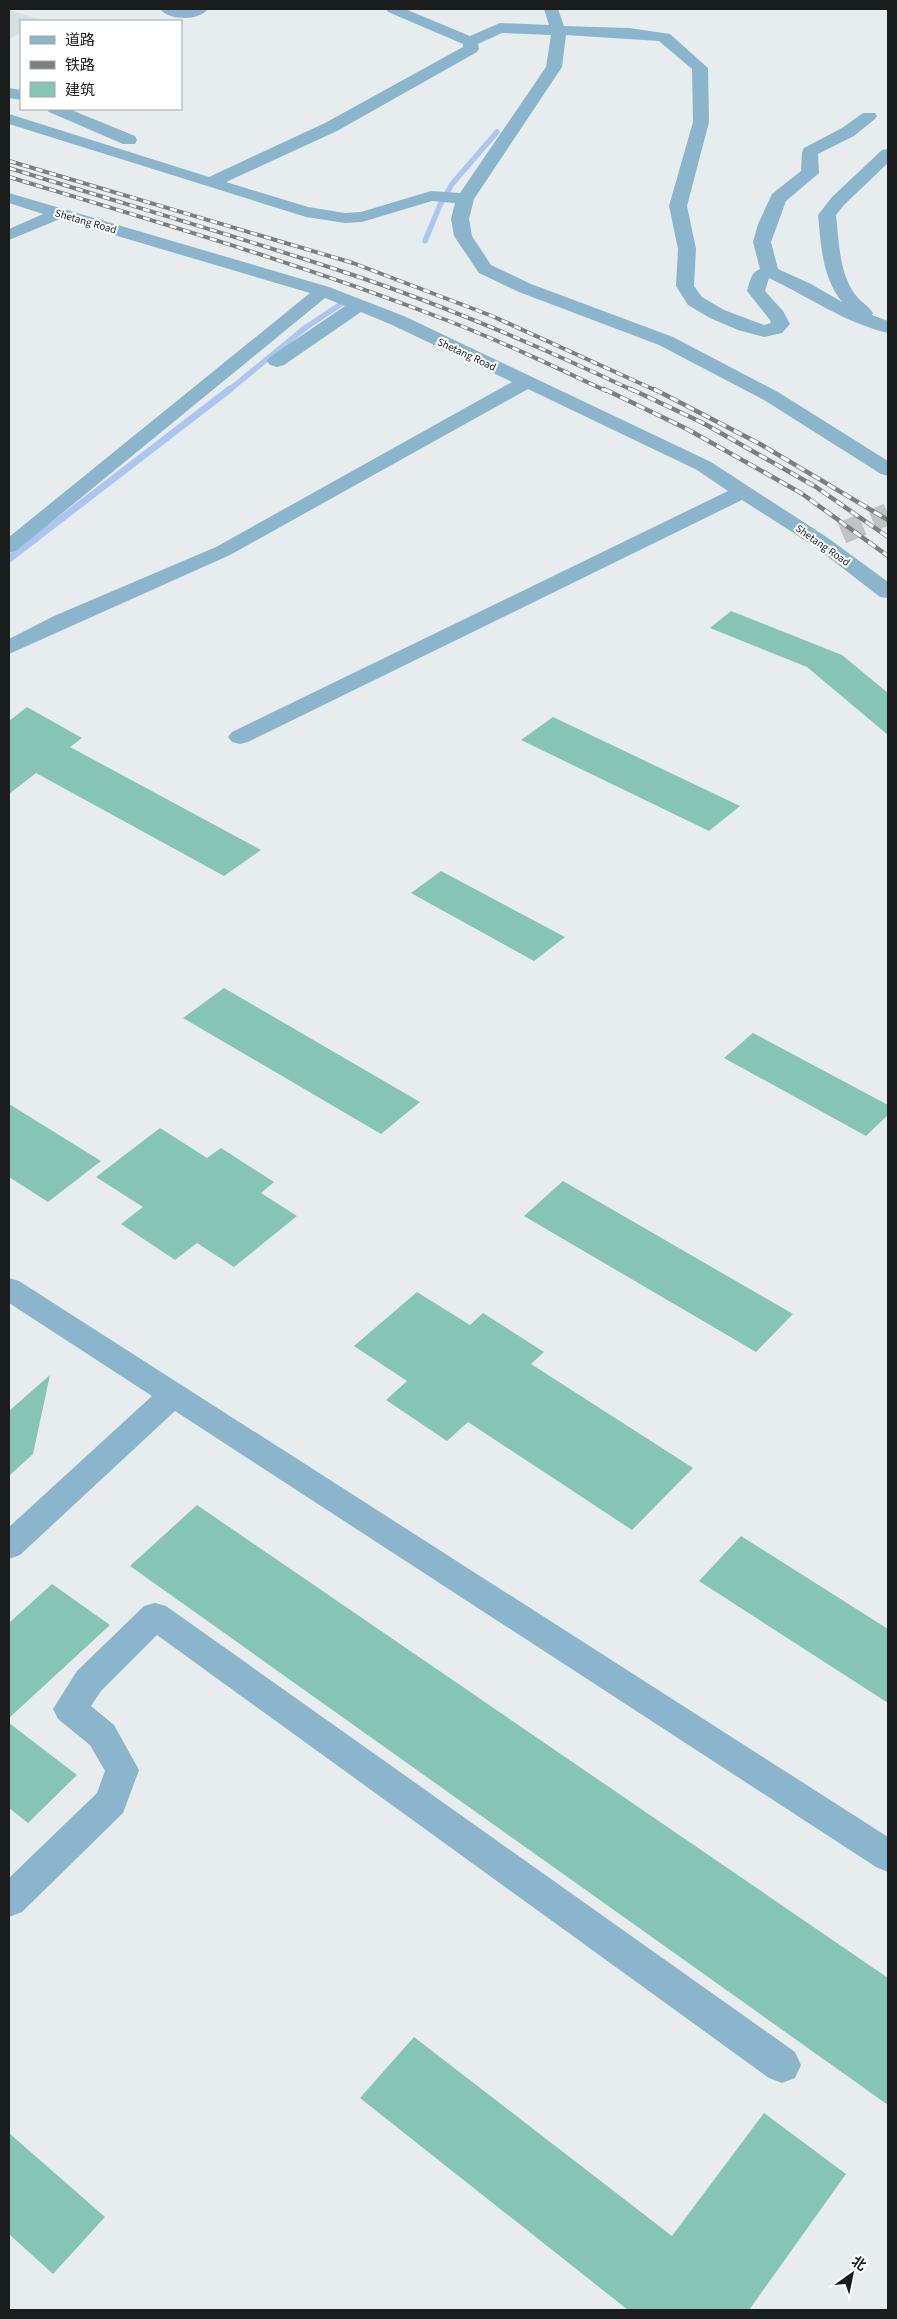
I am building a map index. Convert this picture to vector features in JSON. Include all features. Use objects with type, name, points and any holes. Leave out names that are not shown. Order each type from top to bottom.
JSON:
[{"type":"street","points":[[168,9],[184,14],[200,9]]},
{"type":"street","points":[[393,9],[470,42],[500,28],[629,33],[664,37],[700,68],[701,122],[678,206],[687,249],[685,286],[695,301],[717,314],[764,331],[775,328],[781,324],[779,318],[756,291],[761,275],[770,272],[805,288],[846,312],[882,325]]},
{"type":"street","points":[[551,9],[558,30],[554,67],[461,199],[460,219],[462,236],[485,269],[525,288],[666,341],[771,396],[888,470]]},
{"type":"street","points":[[56,110],[215,181],[339,122],[471,49],[470,42]]},
{"type":"street","points":[[770,272],[762,242],[778,198],[810,173],[810,152],[848,132],[868,116]]},
{"type":"street","points":[[9,118],[215,181],[306,212],[345,218],[362,217],[431,196],[461,199]]},
{"type":"street","points":[[882,325],[852,306],[842,289],[834,267],[827,215],[838,201],[888,154]]},
{"type":"street","name":"Shetang Road","points":[[9,198],[323,291],[397,320],[704,466],[822,542],[888,592]]},
{"type":"street","points":[[9,235],[59,213]]},
{"type":"street","points":[[9,547],[323,291]]},
{"type":"street","points":[[277,361],[359,305]]},
{"type":"street","points":[[9,647],[62,621],[223,550],[526,382]]},
{"type":"street","points":[[240,737],[743,491]]},
{"type":"street","points":[[822,542],[842,533]]},
{"type":"street","points":[[9,1289],[888,1856]]},
{"type":"street","points":[[9,1546],[173,1395]]},
{"type":"street","points":[[9,1902],[111,1802],[122,1770],[102,1735],[70,1709],[89,1681],[155,1616],[782,2065]]},
{"type":"shaded area","points":[[9,10],[42,20],[20,20],[20,34],[9,39]]},
{"type":"building","points":[[731,611],[842,655],[888,693],[888,735],[807,667],[710,628]]},
{"type":"building","points":[[27,707],[82,738],[70,747],[261,850],[224,876],[36,773],[9,794],[9,721]]},
{"type":"building","points":[[553,717],[740,806],[709,831],[521,740]]},
{"type":"building","points":[[441,871],[565,937],[534,961],[411,893]]},
{"type":"building","points":[[224,988],[420,1102],[381,1134],[183,1018]]},
{"type":"building","points":[[753,1033],[888,1105],[888,1115],[866,1136],[724,1058]]},
{"type":"building","points":[[9,1104],[101,1161],[48,1202],[9,1177]]},
{"type":"building","points":[[160,1128],[207,1158],[221,1148],[274,1182],[261,1193],[297,1216],[234,1267],[197,1243],[175,1260],[121,1224],[143,1207],[96,1177]]},
{"type":"building","points":[[563,1181],[793,1314],[756,1352],[524,1216]]},
{"type":"building","points":[[417,1292],[470,1325],[483,1313],[544,1352],[531,1364],[693,1468],[632,1530],[468,1422],[447,1441],[386,1400],[407,1381],[354,1346]]},
{"type":"building","points":[[50,1375],[33,1454],[9,1476],[9,1411]]},
{"type":"building","points":[[197,1505],[888,1978],[888,2105],[130,1566]]},
{"type":"building","points":[[741,1536],[888,1629],[888,1703],[699,1581]]},
{"type":"building","points":[[52,1584],[110,1625],[9,1718],[9,1623]]},
{"type":"building","points":[[9,1723],[77,1775],[28,1823],[9,1808]]},
{"type":"building","points":[[414,2037],[672,2236],[764,2113],[846,2174],[749,2310],[628,2310],[360,2098]]},
{"type":"building","points":[[9,2133],[105,2217],[53,2274],[9,2234]]},
{"type":"waterway","points":[[425,241],[440,205],[452,184],[497,132]]},
{"type":"waterway","points":[[228,391],[305,328],[341,304]]},
{"type":"waterway","points":[[9,559],[230,389]]},
{"type":"tunnel","points":[[842,533],[888,514]]},
{"type":"railway","points":[[9,161],[353,263],[492,316],[657,391]]},
{"type":"railway","points":[[9,168],[261,245],[418,298],[491,327],[634,391]]},
{"type":"railway","points":[[9,177],[222,242],[328,277],[477,332],[606,391]]},
{"type":"railway","points":[[604,389],[687,429],[801,493],[888,556]]},
{"type":"railway","points":[[631,389],[703,423],[816,487],[888,537]]},
{"type":"railway","points":[[654,389],[760,444],[888,520]]}]
